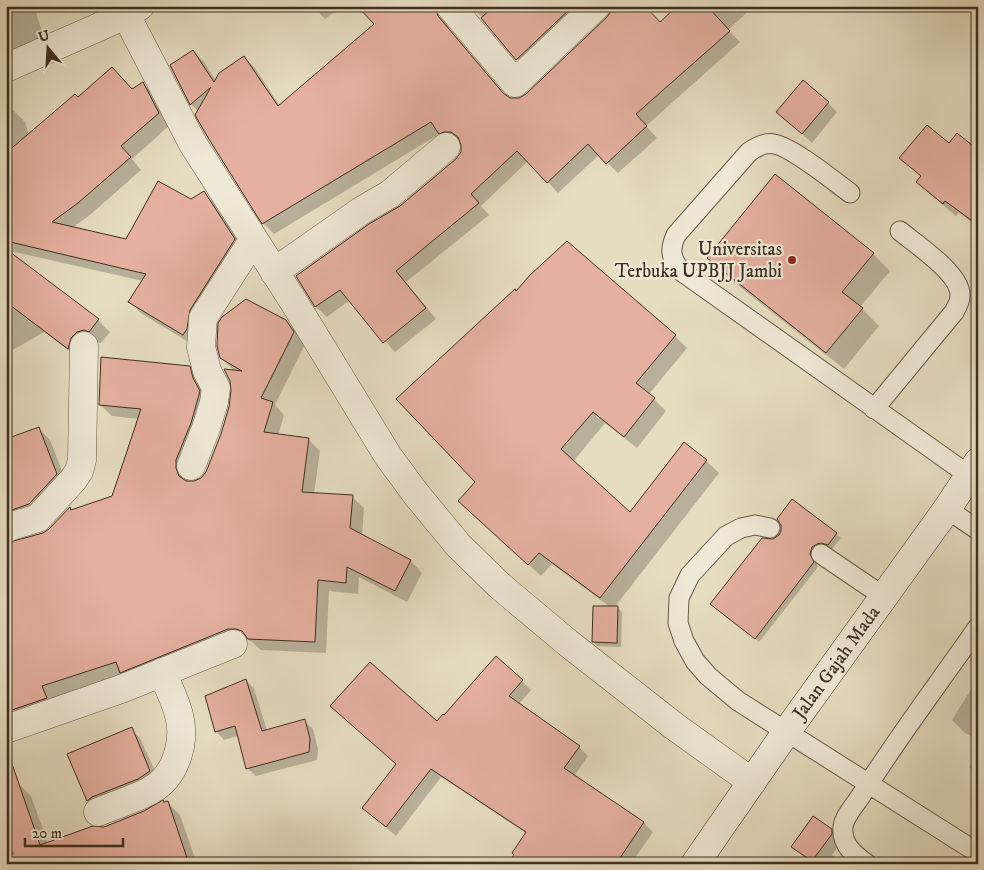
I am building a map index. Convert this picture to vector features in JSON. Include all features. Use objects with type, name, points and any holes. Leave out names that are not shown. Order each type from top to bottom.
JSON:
[{"type":"street","points":[[450,6],[516,83],[596,6]]},
{"type":"street","points":[[6,68],[133,10],[193,144],[388,456],[416,494],[458,545],[500,586],[568,643],[674,726],[752,782]]},
{"type":"street","points":[[274,272],[361,211],[390,194],[446,146]]},
{"type":"street","points":[[191,466],[206,428],[216,388],[207,371],[201,347],[203,318],[253,240]]},
{"type":"street","points":[[6,528],[38,518],[79,471],[82,451],[84,346]]},
{"type":"street","name":"Jalan Gajah Mada","points":[[695,864],[882,596],[947,509],[974,469]]},
{"type":"street","points":[[6,729],[121,689],[233,644]]},
{"type":"street","points":[[98,812],[151,790],[163,781],[172,768],[179,751],[179,717],[162,672]]},
{"type":"lane","points":[[850,193],[798,155],[776,144],[757,146],[749,152],[676,235],[671,250],[674,263],[681,271],[874,409],[974,469]]},
{"type":"lane","points":[[874,409],[954,312],[959,301],[959,288],[952,275],[900,231]]},
{"type":"lane","points":[[947,509],[978,530]]},
{"type":"lane","points":[[770,528],[756,525],[741,528],[726,536],[690,575],[679,598],[678,623],[684,641],[695,661],[708,676],[738,701],[978,853]]},
{"type":"lane","points":[[820,554],[882,596]]},
{"type":"lane","points":[[867,864],[856,857],[848,848],[844,837],[844,822],[978,627]]},
{"type":"building","points":[[357,6],[435,6],[438,16],[503,93],[510,98],[519,98],[526,94],[607,17],[611,11],[611,6],[645,6],[660,22],[677,6],[707,6],[730,31],[636,114],[647,126],[606,164],[588,144],[547,183],[517,151],[471,194],[479,203],[396,271],[426,308],[383,343],[340,290],[315,307],[296,276],[369,224],[400,206],[456,159],[461,152],[458,137],[451,132],[439,134],[431,122],[262,224],[195,115],[211,87],[190,105],[170,65],[193,50],[214,82],[219,73],[244,56],[278,106],[374,24]]},
{"type":"building","points":[[494,6],[573,6],[516,60],[481,18]]},
{"type":"building","points":[[112,67],[132,89],[143,82],[159,113],[121,146],[131,157],[78,203],[52,222],[126,239],[158,181],[191,199],[204,191],[235,239],[190,310],[187,329],[183,335],[128,302],[146,274],[6,241],[6,153],[75,94],[78,97]]},
{"type":"building","points":[[803,80],[829,102],[802,134],[776,112]]},
{"type":"building","points":[[927,125],[949,143],[957,133],[978,150],[978,225],[945,201],[943,204],[916,182],[921,176],[899,158]]},
{"type":"building","points":[[775,174],[874,253],[842,292],[863,308],[826,353],[707,258]]},
{"type":"building","points":[[567,241],[676,335],[636,383],[655,398],[624,437],[593,412],[561,449],[630,512],[684,442],[707,460],[600,598],[539,553],[528,565],[458,501],[475,482],[396,399],[515,289],[516,291],[530,275]]},
{"type":"building","points":[[6,249],[99,319],[89,332],[84,330],[77,332],[71,338],[68,349],[6,302]]},
{"type":"building","points":[[246,299],[286,320],[294,332],[261,398],[273,402],[264,432],[309,438],[302,492],[353,495],[350,528],[411,560],[395,591],[347,567],[346,583],[318,580],[315,642],[248,639],[242,631],[228,629],[120,673],[116,662],[42,686],[47,698],[6,712],[6,543],[43,533],[70,507],[71,510],[112,496],[141,409],[99,405],[101,357],[190,366],[193,378],[200,391],[191,423],[176,460],[176,468],[179,476],[186,481],[194,481],[201,478],[206,472],[229,407],[230,381],[224,369],[242,371],[220,358],[217,346],[218,323],[222,317]]},
{"type":"building","points":[[39,427],[57,474],[29,504],[6,512],[6,439]]},
{"type":"building","points":[[792,499],[837,533],[828,545],[821,543],[812,547],[810,554],[814,562],[755,639],[710,604],[762,538],[773,539],[779,535],[781,525],[777,519]]},
{"type":"building","points":[[593,606],[618,606],[617,643],[592,642]]},
{"type":"building","points":[[496,656],[523,680],[509,696],[580,746],[564,768],[644,822],[616,864],[508,864],[514,855],[512,853],[526,832],[431,769],[386,827],[362,808],[396,764],[330,706],[370,662],[437,721]]},
{"type":"building","points":[[246,679],[262,731],[305,719],[310,739],[309,752],[246,769],[235,726],[215,732],[205,696]]},
{"type":"building","points":[[132,727],[150,771],[138,779],[92,797],[87,801],[67,754]]},
{"type":"building","points":[[10,758],[40,845],[93,826],[104,827],[144,811],[163,800],[164,802],[168,801],[189,864],[6,864],[6,856],[13,854],[6,834],[6,759]]},
{"type":"building","points":[[813,816],[832,829],[832,834],[812,861],[791,847]]},
{"type":"place","name":"Universitas Terbuka UPBJJ Jambi","points":[[792,260]]}]
